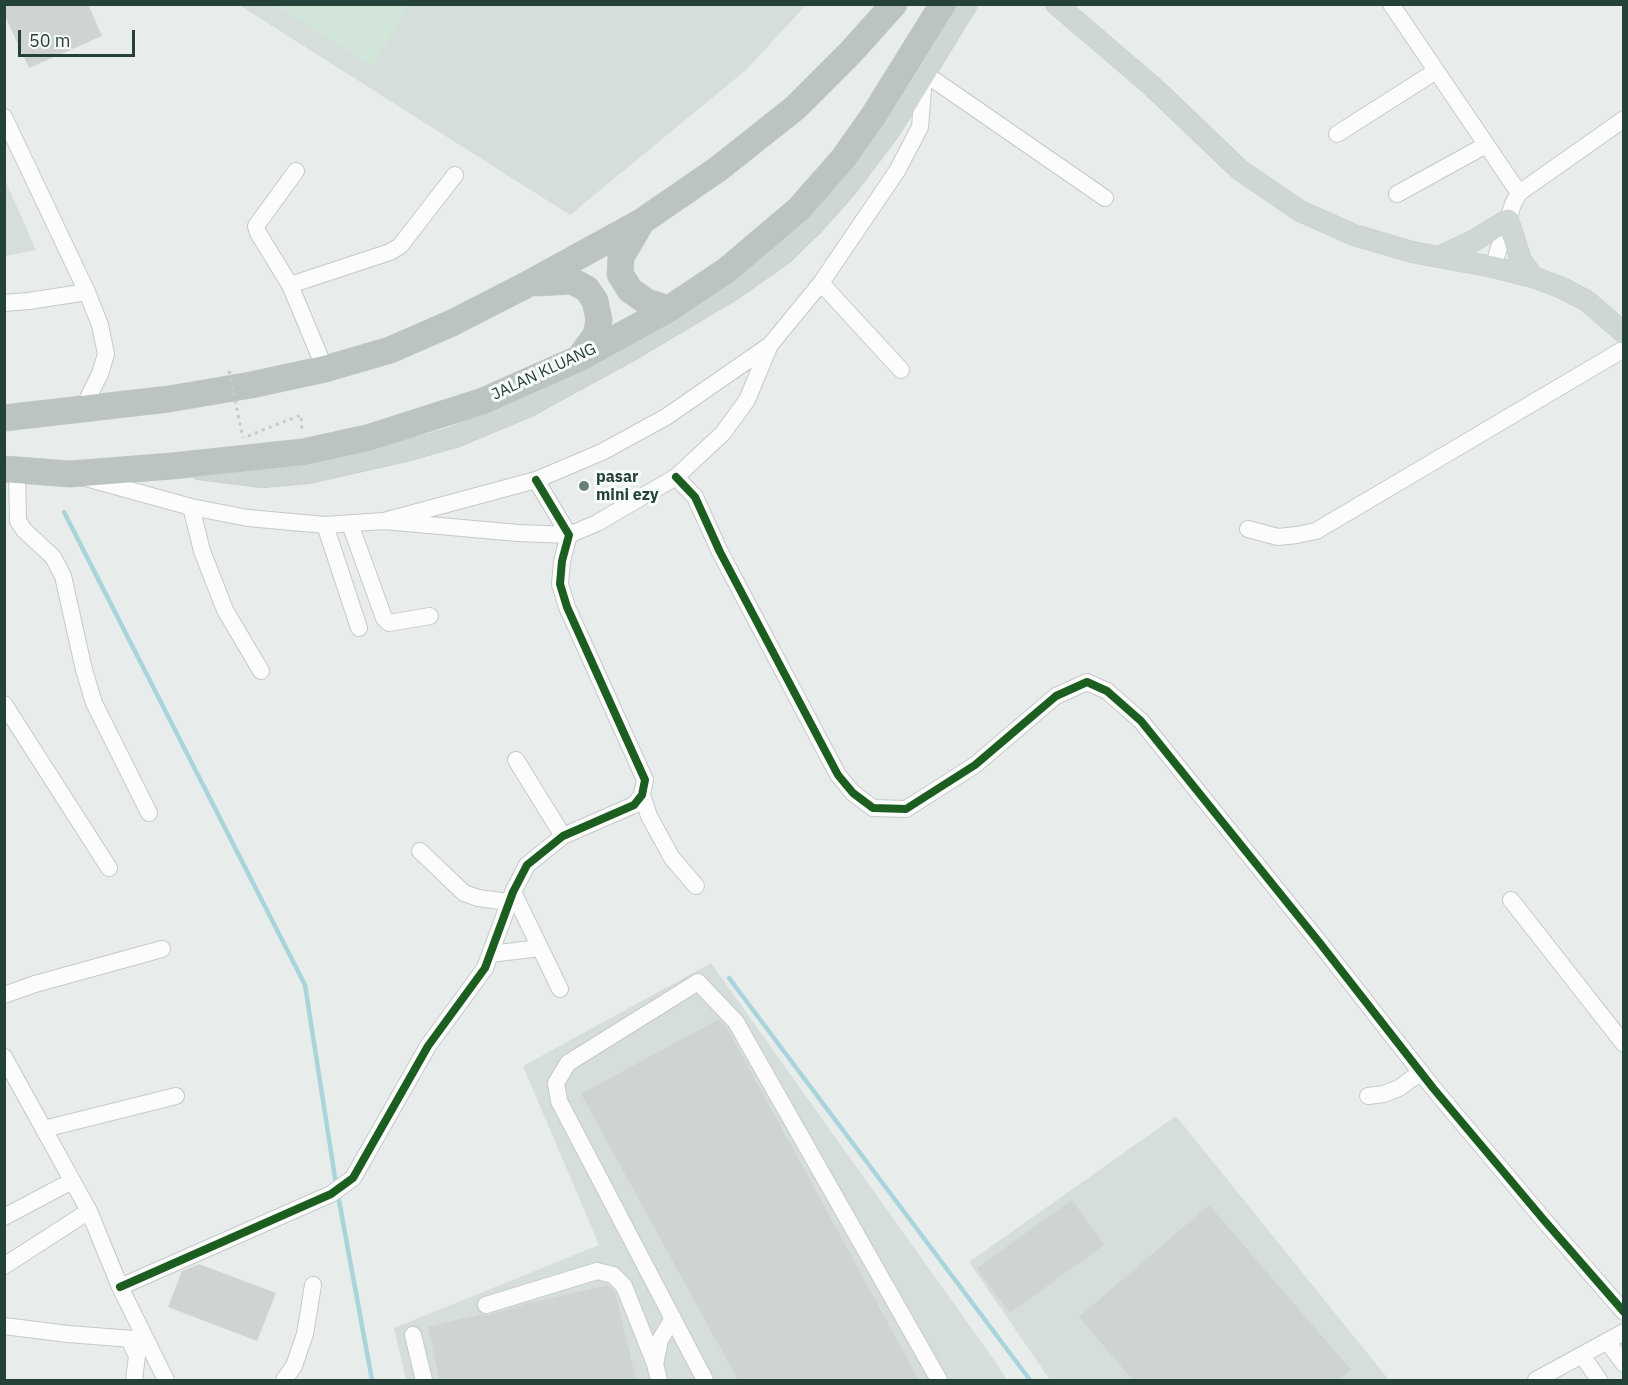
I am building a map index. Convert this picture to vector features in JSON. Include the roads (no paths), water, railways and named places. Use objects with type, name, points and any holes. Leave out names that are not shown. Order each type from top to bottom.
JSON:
[{"type":"highway","points":[[4,418],[169,399],[251,385],[325,369],[390,350],[452,323],[641,222],[718,169],[795,108],[894,4]]},
{"type":"highway","name":"JALAN KLUANG","points":[[11,469],[70,474],[303,452],[367,438],[483,400],[580,358],[669,309],[727,270],[799,209],[843,159],[874,115],[943,4]]},
{"type":"highway","points":[[641,222],[621,257],[620,274],[630,291],[647,302],[669,309]]},
{"type":"highway","points":[[528,284],[572,281],[587,289],[595,301],[599,320],[596,335],[580,358]]},
{"type":"main road","points":[[172,466],[262,477],[308,473],[406,452],[445,440],[529,406],[633,349],[732,290],[782,255],[816,223],[847,187],[890,130],[967,4]]},
{"type":"main road","points":[[1056,4],[1153,87],[1240,170],[1300,211],[1354,235],[1412,252],[1533,277],[1560,287],[1587,301],[1621,327]]},
{"type":"main road","points":[[1439,256],[1473,242],[1508,220],[1521,260],[1533,277]]},
{"type":"street","points":[[1391,4],[1519,193]]},
{"type":"street","points":[[1337,134],[1436,71]]},
{"type":"street","points":[[924,73],[1105,198]]},
{"type":"street","points":[[70,474],[191,507],[248,518],[325,525],[350,524],[384,521],[536,480],[602,452],[666,417],[770,345],[821,283],[897,171],[920,127],[924,73]]},
{"type":"street","points":[[4,117],[87,292],[100,325],[106,354],[100,374],[82,410]]},
{"type":"street","points":[[1493,267],[1515,197],[1623,119]]},
{"type":"street","points":[[1397,194],[1486,145]]},
{"type":"street","points":[[296,171],[256,226],[290,285],[325,369]]},
{"type":"street","points":[[290,285],[390,252],[400,246],[455,174]]},
{"type":"street","points":[[821,283],[901,370]]},
{"type":"street","points":[[4,303],[87,292]]},
{"type":"street","points":[[384,521],[518,533],[569,535],[597,523],[676,477],[723,433],[747,400],[770,345]]},
{"type":"street","points":[[1248,529],[1278,537],[1316,531],[1623,349]]},
{"type":"street","points":[[11,469],[18,521],[24,530],[53,557],[63,576],[84,670],[94,703],[149,813]]},
{"type":"street","points":[[676,477],[695,497],[720,552],[838,775],[853,793],[873,807],[906,809],[975,765],[1056,696],[1087,682],[1107,691],[1141,721],[1420,1072],[1623,1312]]},
{"type":"street","points":[[120,1287],[338,1190],[353,1178],[428,1046],[484,968],[511,897],[527,865],[563,836],[634,805],[642,795],[645,780],[567,607],[560,584],[562,561],[569,535],[536,480]]},
{"type":"street","points":[[191,507],[202,551],[225,610],[261,671]]},
{"type":"street","points":[[350,524],[384,618],[389,623],[430,616]]},
{"type":"street","points":[[325,525],[359,628]]},
{"type":"street","points":[[4,704],[109,868]]},
{"type":"street","points":[[516,760],[563,836]]},
{"type":"street","points":[[642,795],[649,816],[672,858],[696,886]]},
{"type":"street","points":[[420,851],[464,893],[478,898],[511,897]]},
{"type":"street","points":[[511,897],[560,989]]},
{"type":"street","points":[[1511,900],[1623,1044]]},
{"type":"street","points":[[4,995],[162,948]]},
{"type":"street","points":[[490,954],[540,948]]},
{"type":"street","points":[[705,1380],[559,1101],[556,1083],[568,1064],[698,982],[736,1022],[939,1380]]},
{"type":"street","points":[[4,1057],[89,1211],[120,1287],[137,1340],[134,1380]]},
{"type":"street","points":[[1368,1096],[1384,1094],[1399,1088],[1420,1072]]},
{"type":"street","points":[[44,1129],[176,1096]]},
{"type":"street","points":[[4,1217],[72,1181]]},
{"type":"street","points":[[4,1266],[89,1211]]},
{"type":"street","points":[[486,1305],[597,1271],[613,1275],[624,1286],[657,1372]]},
{"type":"street","points":[[284,1380],[294,1366],[305,1334],[314,1285]]},
{"type":"street","points":[[657,1372],[660,1340],[673,1318]]},
{"type":"street","points":[[4,1326],[137,1340],[166,1380]]},
{"type":"street","points":[[1536,1380],[1623,1332]]},
{"type":"street","points":[[413,1335],[424,1380]]},
{"type":"street","points":[[1608,1341],[1623,1364]]},
{"type":"street","points":[[1582,1355],[1599,1380]]},
{"type":"waterway","points":[[64,512],[305,985],[336,1184]]},
{"type":"waterway","points":[[729,978],[1030,1380]]},
{"type":"waterway","points":[[338,1195],[372,1380]]},
{"type":"place","name":"pasar mini ezy","points":[[584,486]]}]
